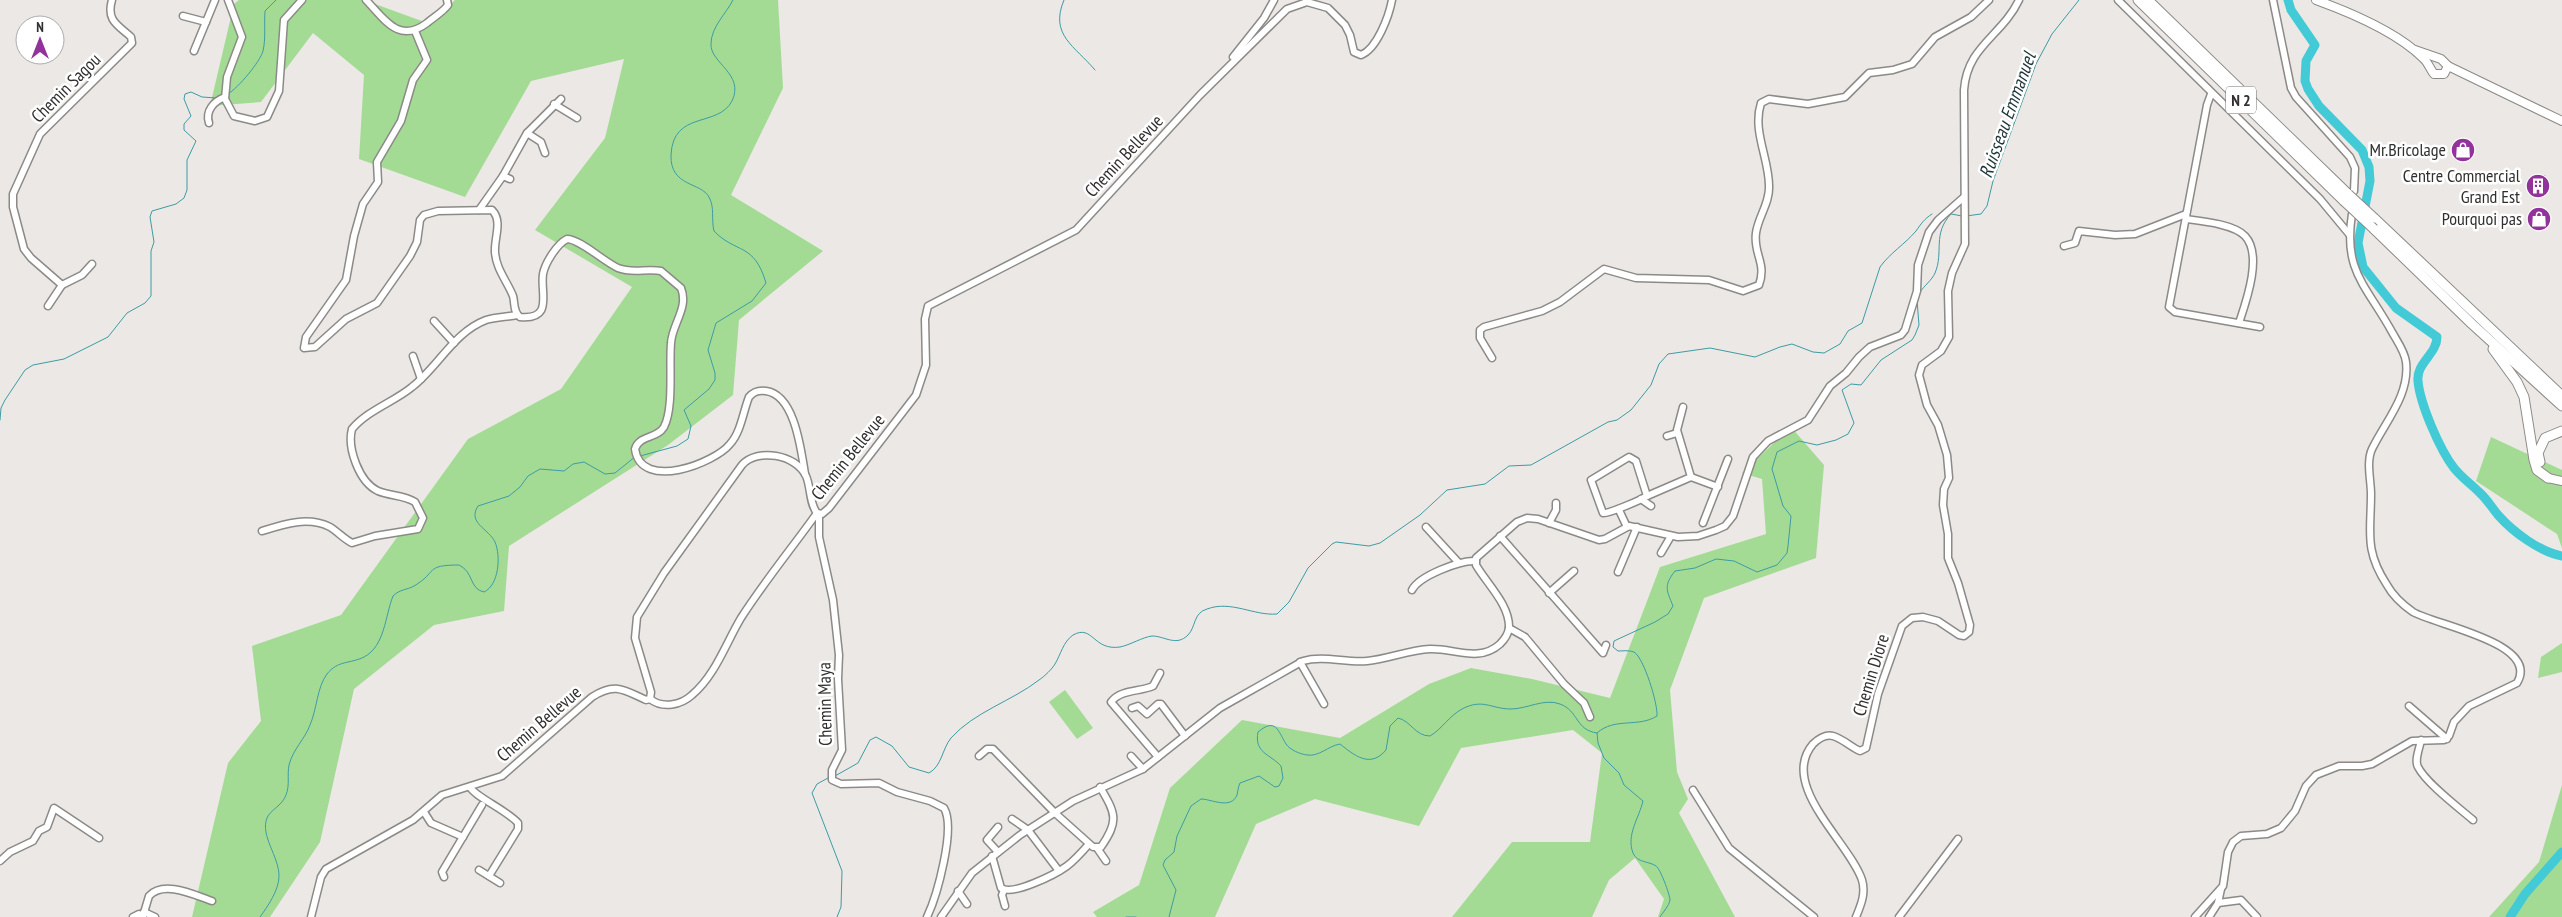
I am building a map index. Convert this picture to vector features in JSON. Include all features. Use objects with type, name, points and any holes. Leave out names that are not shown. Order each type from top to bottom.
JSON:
[{"type":"highway","name":"N 2","points":[[2138,0],[2374,218],[2562,396]]},
{"type":"highway","name":"N 2","points":[[2148,0],[2349,195],[2374,228],[2472,324],[2562,406]]},
{"type":"highway","points":[[2472,324],[2517,382],[2524,397],[2537,470],[2548,478]]},
{"type":"highway","points":[[2520,356],[2562,389]]},
{"type":"highway","points":[[2548,478],[2539,460],[2540,447],[2549,435],[2562,431]]},
{"type":"main road","points":[[2316,0],[2383,31],[2415,50],[2435,59],[2441,59],[2448,66],[2562,121]]},
{"type":"main road","points":[[2415,50],[2436,75],[2466,75]]},
{"type":"main road","points":[[2430,68],[2435,59]]},
{"type":"main road","points":[[2444,74],[2448,66]]},
{"type":"main road","points":[[2548,478],[2562,481]]},
{"type":"street","name":"Chemin Sagou","points":[[62,285],[31,258],[24,249],[14,208],[13,194],[40,134],[132,43],[131,37],[112,20],[109,11],[112,0]]},
{"type":"street","points":[[194,52],[215,0]]},
{"type":"street","points":[[228,0],[242,38],[240,48],[228,70],[225,97],[230,110],[238,118],[255,121],[267,117],[279,91],[284,20],[302,0]]},
{"type":"street","points":[[366,0],[396,28],[408,32],[415,31],[447,7],[447,0]]},
{"type":"street","points":[[1212,84],[1264,18],[1274,0]]},
{"type":"street","name":"Chemin Bellevue","points":[[311,917],[321,877],[326,868],[424,812],[433,801],[442,795],[502,776],[597,694],[610,689],[621,689],[646,700],[650,699],[651,692],[635,628],[637,617],[664,573],[748,459],[760,455],[775,456],[796,466],[806,475],[818,514],[830,508],[916,394],[926,365],[925,319],[928,306],[1076,230],[1279,15],[1301,3],[1314,3],[1334,12],[1348,30],[1354,52],[1358,55],[1364,54],[1385,26],[1392,0]]},
{"type":"street","points":[[1492,358],[1480,338],[1480,330],[1484,327],[1542,311],[1560,302],[1604,269],[1636,278],[1709,280],[1743,290],[1759,285],[1763,275],[1762,264],[1756,248],[1756,233],[1769,196],[1770,184],[1760,138],[1761,103],[1769,99],[1808,104],[1845,97],[1870,73],[1893,70],[1912,64],[1935,38],[1971,17],[1989,0]]},
{"type":"street","name":"Chemin Diore","points":[[1856,917],[1863,898],[1861,878],[1813,803],[1805,782],[1806,763],[1814,744],[1827,736],[1835,736],[1860,751],[1866,748],[1878,694],[1898,634],[1908,621],[1918,617],[1928,618],[1938,621],[1959,636],[1964,636],[1969,632],[1970,625],[1958,583],[1948,558],[1948,534],[1943,505],[1944,489],[1949,478],[1947,455],[1938,425],[1930,412],[1920,380],[1922,365],[1941,351],[1949,337],[1948,291],[1952,274],[1964,244],[1964,90],[1966,72],[1977,51],[2008,18],[2019,0]]},
{"type":"street","points":[[2118,0],[2320,199],[2349,234]]},
{"type":"street","points":[[2273,0],[2291,88],[2296,97],[2350,157],[2355,168],[2349,195]]},
{"type":"street","points":[[190,13],[207,20]]},
{"type":"street","points":[[182,16],[207,20]]},
{"type":"street","points":[[415,31],[427,60],[413,80],[401,121],[377,162],[378,182],[363,204],[354,236],[346,280],[306,337],[304,348],[315,347],[346,319],[377,303],[410,256],[417,242],[423,216],[433,212],[492,210],[497,217],[495,244],[497,263],[512,294],[517,316]]},
{"type":"street","points":[[2212,94],[2207,105],[2171,310],[2260,327]]},
{"type":"street","points":[[209,124],[208,113],[217,100],[225,97]]},
{"type":"street","points":[[479,210],[503,176],[527,133],[560,100]]},
{"type":"street","points":[[554,104],[577,118]]},
{"type":"street","points":[[527,133],[541,142],[545,153]]},
{"type":"street","points":[[503,176],[510,179]]},
{"type":"street","points":[[1476,561],[1479,554],[1500,536],[1517,522],[1527,518],[1549,523],[1598,540],[1605,540],[1627,527],[1637,527],[1671,536],[1698,536],[1725,526],[1736,510],[1753,457],[1758,450],[1775,437],[1808,420],[1830,386],[1846,374],[1858,357],[1870,347],[1901,335],[1917,291],[1918,265],[1929,232],[1938,220],[1964,197]]},
{"type":"street","points":[[2195,917],[2221,889],[2226,880],[2228,852],[2233,842],[2241,836],[2268,834],[2280,828],[2295,811],[2306,786],[2316,776],[2339,766],[2372,764],[2406,743],[2447,739],[2454,722],[2464,710],[2481,699],[2517,683],[2521,671],[2514,656],[2500,646],[2414,612],[2396,598],[2386,585],[2372,555],[2368,538],[2370,456],[2392,417],[2403,387],[2406,362],[2378,308],[2354,270],[2350,257],[2349,234],[2352,214]]},
{"type":"street","points":[[2064,246],[2075,243],[2079,231],[2115,235],[2135,234],[2186,217],[2215,223],[2240,232],[2248,242],[2252,263],[2250,289],[2239,323]]},
{"type":"street","points":[[262,531],[286,523],[311,522],[332,528],[352,543],[375,536],[418,529],[423,518],[419,506],[410,499],[384,493],[372,487],[358,466],[353,452],[351,436],[356,424],[421,380],[454,343],[476,326],[487,320],[530,316],[542,309],[543,272],[558,246],[567,239],[574,240],[603,261],[619,268],[631,271],[658,270],[664,272],[679,285],[684,298],[671,341],[671,377],[667,417],[660,431],[638,443],[635,450],[636,456],[648,468],[664,473],[714,455],[732,443],[752,393],[769,391],[784,401],[791,413],[806,475]]},
{"type":"street","points":[[48,306],[62,285],[82,275],[92,264]]},
{"type":"street","points":[[434,321],[454,343]]},
{"type":"street","points":[[413,356],[421,380]]},
{"type":"street","points":[[1683,407],[1677,433],[1691,478]]},
{"type":"street","points":[[1666,436],[1677,433]]},
{"type":"street","points":[[1651,506],[1644,498],[1636,461],[1626,458],[1591,480],[1602,516],[1619,510],[1625,504],[1644,498],[1691,478],[1718,487]]},
{"type":"street","points":[[1703,523],[1728,459]]},
{"type":"street","points":[[1549,523],[1556,510],[1556,503]]},
{"type":"street","points":[[1619,510],[1627,527]]},
{"type":"street","points":[[650,699],[665,704],[676,704],[697,690],[708,676],[742,617],[818,514]]},
{"type":"street","name":"Chemin Maya","points":[[818,514],[819,537],[833,600],[839,654],[838,679],[842,750],[831,777],[841,784],[879,783],[897,792],[930,801],[944,808],[948,824],[942,872],[936,898],[927,917]]},
{"type":"street","points":[[1426,527],[1458,562]]},
{"type":"street","points":[[1618,572],[1637,527]]},
{"type":"street","points":[[1500,536],[1603,653],[1606,645]]},
{"type":"street","points":[[1661,553],[1671,536]]},
{"type":"street","points":[[1412,590],[1414,586],[1435,574],[1441,568],[1458,562],[1476,561]]},
{"type":"street","points":[[941,917],[972,873],[1028,830],[1100,787],[1143,768],[1220,708],[1300,662],[1312,658],[1366,662],[1430,649],[1468,654],[1482,653],[1497,647],[1504,640],[1509,628],[1502,606],[1476,561]]},
{"type":"street","points":[[1549,593],[1574,571]]},
{"type":"street","points":[[1509,628],[1524,637],[1564,684],[1584,703],[1590,717]]},
{"type":"street","points":[[1300,662],[1324,704]]},
{"type":"street","points":[[1158,757],[1111,702],[1114,698],[1135,689],[1153,686],[1160,673]]},
{"type":"street","points":[[1132,708],[1138,706],[1147,714],[1158,704],[1161,704],[1185,736]]},
{"type":"street","points":[[2409,706],[2447,739]]},
{"type":"street","points":[[2422,740],[2418,755],[2418,768],[2450,803],[2473,820]]},
{"type":"street","points":[[979,756],[987,749],[993,749],[1055,813],[1089,844],[1097,848],[1106,861]]},
{"type":"street","points":[[1131,756],[1143,768]]},
{"type":"street","points":[[470,787],[475,794],[491,802],[518,822],[518,828],[489,876]]},
{"type":"street","points":[[1097,848],[1101,847],[1112,831],[1114,823],[1111,807],[1100,787]]},
{"type":"street","points":[[1693,790],[1729,848],[1814,917]]},
{"type":"street","points":[[444,877],[442,872],[482,805]]},
{"type":"street","points":[[0,861],[10,852],[33,841],[39,831],[46,826],[54,808],[99,838]]},
{"type":"street","points":[[424,812],[431,823],[463,838]]},
{"type":"street","points":[[1012,819],[1028,830],[1059,871]]},
{"type":"street","points":[[998,827],[987,840],[995,854],[1000,885],[1004,890],[1011,891],[1059,871],[1078,857],[1089,844]]},
{"type":"street","points":[[1899,917],[1958,839]]},
{"type":"street","points":[[479,870],[500,882]]},
{"type":"street","points":[[143,915],[152,893],[165,889],[183,891],[212,901]]},
{"type":"street","points":[[2210,917],[2218,902],[2221,889]]},
{"type":"street","points":[[1004,890],[1002,895],[1005,906]]},
{"type":"street","points":[[958,891],[968,904]]},
{"type":"street","points":[[2218,902],[2240,900],[2257,917]]},
{"type":"street","points":[[133,917],[137,914],[155,917]]},
{"type":"green space","points":[[239,0],[364,0],[430,24],[455,0],[778,0],[783,88],[731,195],[823,251],[739,320],[733,395],[668,445],[509,546],[504,611],[434,625],[354,689],[320,842],[270,917],[192,917],[228,763],[261,721],[252,646],[341,615],[468,439],[561,389],[632,287],[535,230],[605,138],[624,59],[531,81],[465,197],[359,159],[364,75],[313,33],[261,102],[210,106],[234,4]]},
{"type":"green space","points":[[1791,427],[1824,465],[1816,558],[1704,598],[1670,690],[1677,772],[1688,799],[1679,813],[1735,917],[1658,917],[1664,899],[1635,858],[1609,880],[1592,917],[1452,917],[1512,842],[1590,842],[1602,753],[1573,730],[1461,748],[1419,826],[1315,799],[1256,824],[1215,917],[1097,917],[1093,912],[1139,885],[1170,788],[1242,720],[1340,738],[1429,684],[1471,668],[1532,679],[1610,698],[1660,567],[1766,534],[1762,479],[1742,473]]},
{"type":"green space","points":[[2491,437],[2562,470],[2562,548],[2557,534],[2476,481]]},
{"type":"green space","points":[[2562,643],[2562,672],[2538,678],[2541,657]]},
{"type":"green space","points":[[1065,690],[1093,728],[1077,739],[1049,702]]},
{"type":"green space","points":[[2562,785],[2562,917],[2489,917],[2539,862]]},
{"type":"waterway","points":[[228,94],[258,62],[263,51],[265,11],[276,0]]},
{"type":"waterway","points":[[640,456],[677,446],[688,439],[691,426],[684,410],[709,389],[715,380],[715,373],[708,350],[716,323],[752,301],[766,283],[756,261],[744,250],[722,238],[714,231],[712,205],[709,197],[705,192],[680,178],[675,173],[672,165],[671,155],[674,141],[679,131],[687,125],[717,114],[732,101],[735,92],[734,83],[712,51],[711,44],[713,32],[733,0]]},
{"type":"waterway","points":[[1064,0],[1060,12],[1062,31],[1072,47],[1095,70]]},
{"type":"waterway","name":"Ruisseau Emmanuel","points":[[1966,216],[1981,214],[1987,206],[1993,181],[2036,64],[2052,34],[2079,0]]},
{"type":"waterway","points":[[2288,0],[2291,10],[2315,45],[2306,61],[2305,81],[2308,89],[2319,106],[2362,150],[2369,167],[2370,181],[2358,243],[2363,267],[2396,308],[2437,337],[2434,349],[2423,364],[2418,375],[2422,402],[2437,439],[2454,468],[2482,495],[2504,521],[2536,546],[2562,556]]},
{"type":"waterway","points":[[0,420],[1,408],[25,370],[33,365],[64,359],[108,337],[127,313],[145,303],[151,296],[151,251],[154,242],[150,217],[152,211],[176,204],[184,198],[187,190],[187,160],[196,141],[184,130],[184,124],[191,116],[184,99],[185,94],[191,92],[202,97],[217,98]]},
{"type":"waterway","name":"Ruisseau Emmanuel","points":[[835,776],[858,763],[870,740],[876,737],[892,746],[909,767],[929,773],[937,766],[948,742],[960,729],[1044,677],[1055,664],[1062,648],[1073,635],[1085,633],[1104,645],[1120,647],[1152,636],[1175,641],[1184,638],[1191,632],[1197,617],[1202,611],[1216,607],[1234,607],[1260,613],[1277,614],[1289,602],[1308,568],[1332,544],[1336,542],[1369,546],[1380,543],[1420,515],[1447,490],[1485,484],[1509,466],[1531,465],[1608,422],[1617,420],[1631,410],[1651,385],[1659,364],[1668,354],[1710,348],[1755,357],[1792,344],[1813,352],[1824,353],[1840,344],[1848,331],[1862,323],[1880,267],[1932,214]]},
{"type":"waterway","name":"Ruisseau Emmanuel","points":[[1951,214],[1962,216]]},
{"type":"waterway","points":[[1920,292],[1935,273],[1939,258],[1940,236],[1945,221],[1951,214]]},
{"type":"waterway","points":[[1660,917],[1670,900],[1664,882],[1658,868],[1653,864],[1637,859],[1631,846],[1632,833],[1643,801],[1624,785],[1619,773],[1604,758],[1598,743],[1597,733],[1604,728],[1611,725],[1650,720],[1657,716],[1653,692],[1638,656],[1634,652],[1618,651],[1613,647],[1614,641],[1668,614],[1673,606],[1667,589],[1671,576],[1675,571],[1695,568],[1716,559],[1734,561],[1757,572],[1777,565],[1787,553],[1791,516],[1783,506],[1772,469],[1777,452],[1799,441],[1817,445],[1836,440],[1848,434],[1854,423],[1842,390],[1851,384],[1861,385],[1881,360],[1912,340],[1919,325],[1917,300]]},
{"type":"waterway","points":[[260,917],[270,903],[279,881],[276,861],[266,832],[267,818],[286,795],[288,769],[291,759],[310,725],[321,685],[327,674],[335,666],[359,659],[371,652],[380,638],[393,596],[414,586],[432,570],[441,566],[459,565],[467,572],[476,588],[484,592],[489,588],[496,577],[498,555],[492,537],[480,526],[475,517],[478,506],[509,496],[520,487],[528,476],[540,469],[564,471],[573,464],[584,462],[605,474],[615,473],[636,456]]},
{"type":"waterway","points":[[1169,917],[1176,890],[1163,865],[1165,860],[1174,852],[1177,836],[1191,806],[1201,799],[1220,803],[1230,802],[1237,795],[1240,783],[1259,776],[1275,787],[1279,786],[1283,778],[1281,766],[1264,752],[1258,744],[1258,732],[1264,728],[1269,726],[1276,728],[1286,744],[1301,754],[1311,755],[1320,753],[1340,744],[1356,756],[1374,759],[1386,750],[1390,726],[1398,718],[1420,734],[1430,736],[1457,712],[1476,704],[1511,709],[1554,702],[1566,707],[1585,728],[1597,733]]},
{"type":"waterway","name":"Ruisseau Emmanuel","points":[[828,778],[817,784],[812,793],[842,871],[841,907],[837,917]]},
{"type":"waterway","points":[[2510,917],[2525,894],[2562,852]]},
{"type":"waterway","points":[[1126,917],[1136,917]]},
{"type":"place","name":"Mr.Bricolage","points":[[2463,150]]},
{"type":"place","name":"Centre Commercial Grand Est","points":[[2538,186]]},
{"type":"place","name":"Pourquoi pas","points":[[2539,219]]}]
